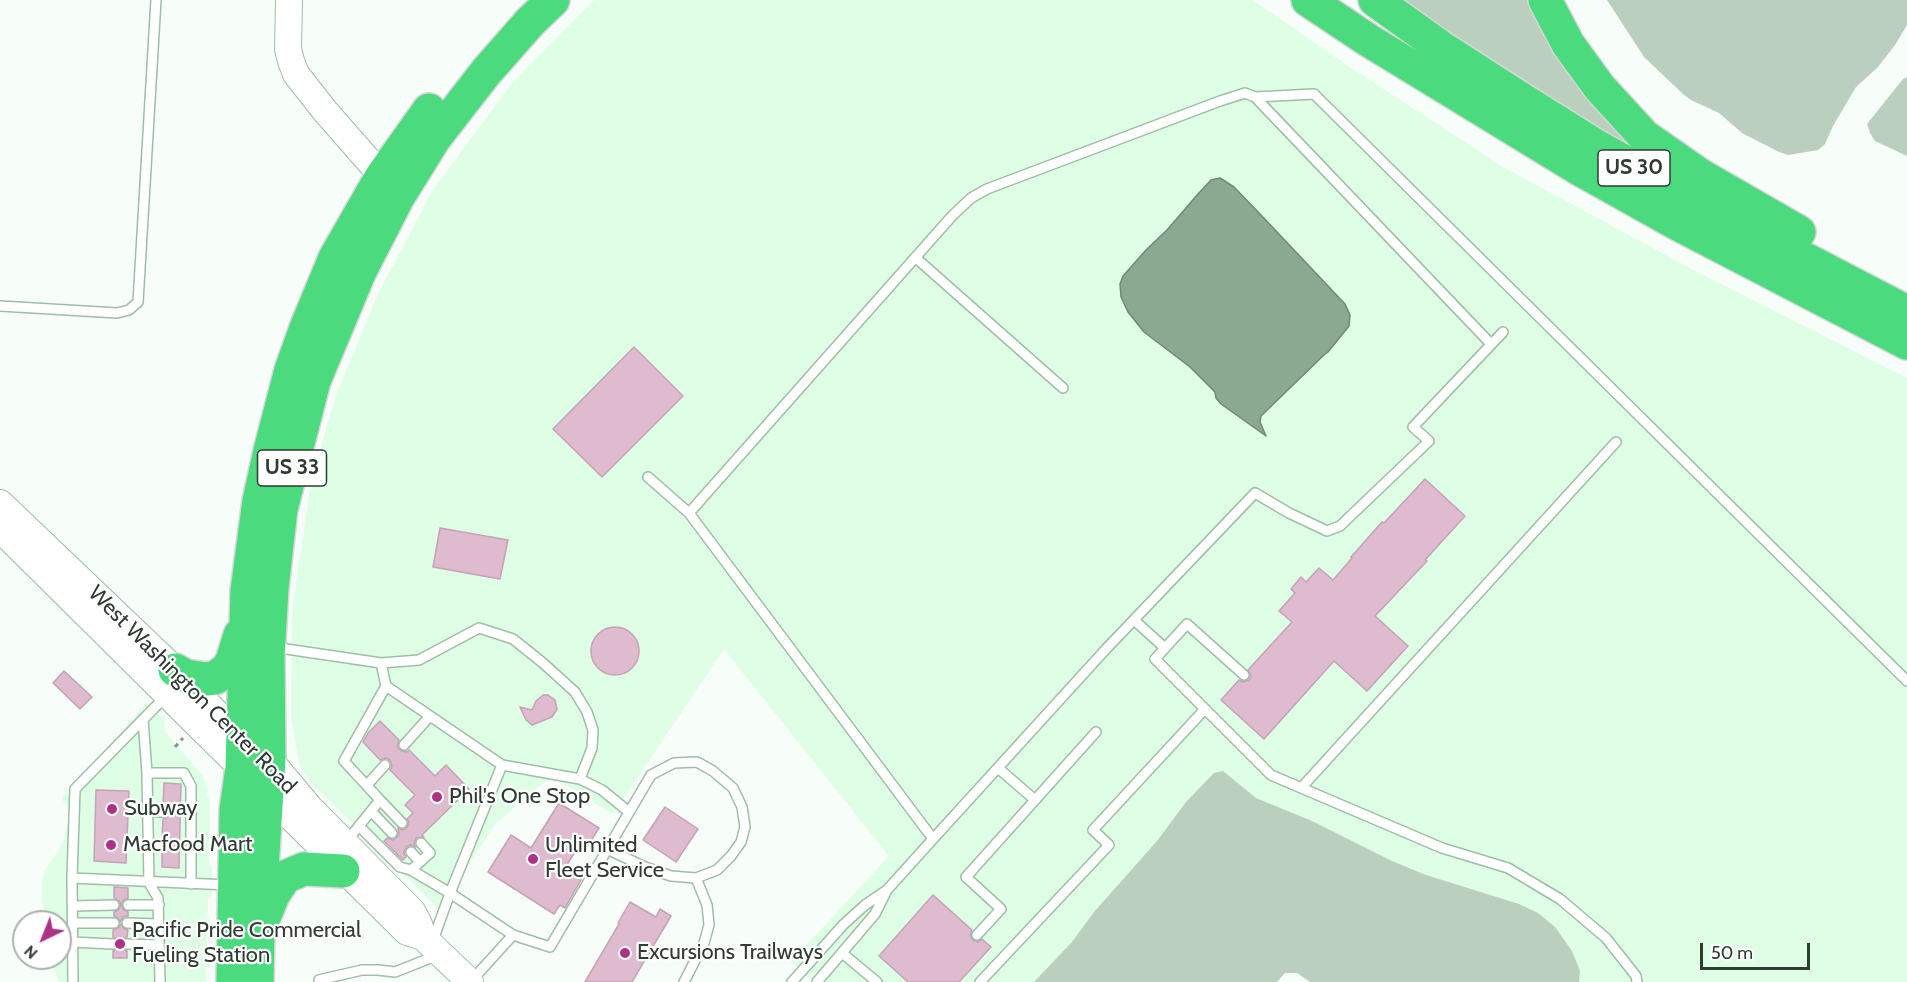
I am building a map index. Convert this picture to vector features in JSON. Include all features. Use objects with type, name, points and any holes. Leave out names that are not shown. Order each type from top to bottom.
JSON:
[{"type":"highway","name":"US 33","points":[[257,982],[267,794],[251,756],[245,619],[259,501],[291,370],[335,258],[382,176],[415,128],[464,65],[522,0]]},
{"type":"highway","name":"US 33","points":[[233,982],[236,810],[251,756],[269,647],[272,588],[281,509],[314,381],[360,271],[398,197],[434,139],[486,72],[530,22],[553,0]]},
{"type":"highway","points":[[1308,0],[1428,76]]},
{"type":"highway","name":"US 30","points":[[1325,0],[1428,76],[1502,123],[1678,225],[1907,343]]},
{"type":"highway","name":"US 30","points":[[1375,0],[1449,52],[1596,146],[1703,206],[1907,312]]},
{"type":"highway","points":[[1545,0],[1568,44],[1600,88],[1644,136],[1700,175],[1907,294]]},
{"type":"highway","points":[[171,682],[186,676],[206,680],[215,678],[227,669],[232,661],[245,619]]},
{"type":"highway","points":[[258,931],[273,895],[285,877],[349,847]]},
{"type":"main road","points":[[289,0],[288,49],[296,74],[382,176]]},
{"type":"main road","name":"West Washington Center Road","points":[[0,503],[171,682]]},
{"type":"main road","name":"West Washington Center Road","points":[[0,529],[310,808],[349,847],[407,932],[432,946],[470,982]]},
{"type":"main road","name":"West Washington Center Road","points":[[267,794],[349,847]]},
{"type":"lane","points":[[0,306],[117,313],[129,310],[138,302],[156,0]]},
{"type":"lane","points":[[689,513],[952,216],[971,198],[987,189],[1245,93],[1255,97],[1491,344]]},
{"type":"lane","points":[[1255,97],[1314,94],[1907,681]]},
{"type":"lane","points":[[916,258],[1063,388]]},
{"type":"lane","points":[[792,982],[843,925],[864,905],[887,890],[1134,620],[1255,493],[1289,513],[1327,531],[1340,526],[1429,441],[1413,427],[1503,332]]},
{"type":"lane","points":[[1302,787],[1616,442]]},
{"type":"lane","points":[[648,477],[689,513],[933,839]]},
{"type":"lane","points":[[1134,620],[1165,648]]},
{"type":"lane","points":[[1244,675],[1187,624],[1155,659],[1271,775],[1442,848],[1508,868],[1560,899],[1606,938],[1636,976],[1637,982]]},
{"type":"lane","points":[[269,647],[381,663],[419,660],[479,628],[513,639],[575,692],[587,712],[593,730],[592,748],[580,778]]},
{"type":"lane","points":[[381,663],[386,686],[344,760],[402,823]]},
{"type":"lane","points":[[73,982],[72,878],[75,789],[143,719],[171,682]]},
{"type":"lane","points":[[386,686],[502,765],[580,778],[602,790],[629,812]]},
{"type":"lane","points":[[980,982],[1109,845],[1093,830],[1205,709]]},
{"type":"lane","points":[[404,745],[430,716]]},
{"type":"lane","points":[[143,719],[150,883],[159,905],[160,982]]},
{"type":"lane","points":[[977,935],[1001,909],[966,877],[1096,732]]},
{"type":"lane","points":[[380,800],[349,847],[411,870],[513,935],[550,947],[607,849],[651,774],[674,763],[697,762],[713,771],[733,788],[742,807],[745,827],[741,842],[717,870],[696,878],[671,876],[645,867],[607,849]]},
{"type":"lane","points":[[367,785],[385,765]]},
{"type":"lane","points":[[319,980],[362,970],[395,972],[432,946],[450,893],[502,765]]},
{"type":"lane","points":[[998,768],[1035,800]]},
{"type":"lane","points":[[147,774],[184,773],[191,786],[191,884]]},
{"type":"lane","points":[[372,811],[392,833]]},
{"type":"lane","points":[[148,812],[163,812]]},
{"type":"lane","points":[[180,812],[191,812]]},
{"type":"lane","points":[[411,870],[430,853],[421,843]]},
{"type":"lane","points":[[149,846],[162,846]]},
{"type":"lane","points":[[180,846],[191,847]]},
{"type":"lane","points":[[411,852],[420,862]]},
{"type":"lane","points":[[72,878],[235,885]]},
{"type":"lane","points":[[684,982],[705,943],[709,925],[707,905],[696,878]]},
{"type":"lane","points":[[817,982],[875,914],[887,890]]},
{"type":"lane","points":[[73,906],[114,905]]},
{"type":"lane","points":[[128,905],[159,905]]},
{"type":"lane","points":[[72,923],[114,923]]},
{"type":"lane","points":[[128,924],[158,924]]},
{"type":"lane","points":[[470,982],[513,935]]},
{"type":"lane","points":[[73,942],[113,944]]},
{"type":"lane","points":[[127,944],[158,945]]},
{"type":"lane","points":[[842,953],[877,982]]},
{"type":"path","points":[[175,747],[184,736]]},
{"type":"shaded area","points":[[594,0],[1253,0],[1351,68],[1503,167],[1697,272],[1907,378],[1907,982],[1563,982],[1515,920],[1042,982],[813,982],[791,962],[889,856],[724,649],[613,814],[551,776],[495,824],[440,910],[311,783],[300,766],[291,716],[292,613],[311,481],[336,395],[379,292],[433,190],[512,83]]},
{"type":"shaded area","points":[[1401,0],[1530,0],[1707,192],[1509,76]]},
{"type":"shaded area","points":[[1607,0],[1907,0],[1907,25],[1878,67],[1856,87],[1825,144],[1818,150],[1788,155],[1742,133],[1719,113],[1683,94],[1644,57]]},
{"type":"shaded area","points":[[1907,77],[1907,156],[1875,141],[1867,124]]},
{"type":"shaded area","points":[[1220,178],[1234,187],[1261,215],[1345,304],[1350,315],[1349,326],[1328,352],[1261,416],[1260,422],[1266,436],[1221,404],[1215,392],[1190,367],[1144,332],[1128,312],[1121,297],[1120,284],[1123,276],[1211,180]]},
{"type":"shaded area","points":[[146,702],[165,720],[166,733],[202,775],[208,789],[206,794],[210,806],[209,864],[212,868],[212,894],[208,898],[206,982],[59,982],[55,970],[72,970],[72,910],[44,910],[42,882],[45,870],[60,848],[69,819],[68,808],[63,801],[63,796]]},
{"type":"shaded area","points":[[1223,771],[1256,798],[1312,821],[1392,861],[1426,875],[1519,904],[1538,913],[1555,927],[1572,951],[1580,971],[1579,982],[1310,982],[1297,973],[1285,973],[1277,982],[1034,982],[1072,942],[1094,912],[1157,841],[1186,802],[1214,773]]},
{"type":"building","points":[[634,347],[683,396],[602,477],[553,429]]},
{"type":"building","points":[[1425,479],[1465,516],[1425,560],[1427,561],[1375,616],[1408,646],[1367,691],[1334,661],[1264,739],[1221,700],[1239,680],[1243,682],[1249,680],[1251,676],[1248,670],[1292,622],[1279,611],[1295,593],[1291,589],[1301,577],[1306,582],[1319,568],[1333,580],[1382,522],[1384,523]]},
{"type":"building","points":[[440,528],[508,540],[500,579],[433,567]]},
{"type":"building","points":[[610,627],[620,627],[632,634],[639,646],[639,656],[632,668],[620,675],[610,675],[595,664],[591,656],[591,646],[602,631]]},
{"type":"building","points":[[64,671],[92,697],[80,709],[53,683]]},
{"type":"building","points":[[543,695],[548,695],[555,700],[557,709],[552,717],[532,725],[526,720],[520,707],[532,710],[536,701]]},
{"type":"building","points":[[380,721],[399,740],[397,747],[400,750],[406,752],[409,750],[435,776],[446,765],[469,789],[422,835],[424,837],[416,838],[414,844],[416,847],[410,845],[406,847],[404,853],[406,857],[403,860],[384,841],[387,838],[393,840],[397,837],[398,828],[403,830],[407,827],[409,822],[407,819],[413,813],[405,805],[415,795],[390,770],[392,766],[390,760],[386,758],[380,760],[363,742]]},
{"type":"building","points":[[164,783],[181,784],[179,868],[162,867],[162,853],[169,847],[162,839],[163,819],[170,813],[163,805]]},
{"type":"building","points":[[96,790],[129,791],[126,863],[94,861]]},
{"type":"building","name":"Unlimited Fleet Service","points":[[559,803],[599,828],[587,847],[581,843],[564,869],[581,880],[565,908],[560,905],[554,914],[488,872],[511,835],[531,848]]},
{"type":"building","points":[[665,807],[698,829],[676,862],[643,840]]},
{"type":"building","points":[[114,887],[128,888],[128,898],[121,904],[128,912],[128,916],[123,917],[120,922],[114,916],[114,912],[121,905],[114,898]]},
{"type":"building","points":[[933,895],[972,930],[970,936],[973,940],[978,942],[982,939],[991,947],[959,982],[908,982],[879,956]]},
{"type":"building","name":"Excursions Trailways","points":[[630,902],[656,917],[660,909],[671,916],[632,982],[585,982],[619,924]]},
{"type":"building","points":[[121,924],[128,930],[127,937],[120,944],[113,937],[113,930]]},
{"type":"building","points":[[120,944],[127,951],[127,958],[113,958],[113,951]]},
{"type":"place","name":"Phil's One Stop","points":[[437,797]]},
{"type":"place","name":"Subway","points":[[112,809]]},
{"type":"place","name":"Macfood Mart","points":[[111,845]]},
{"type":"place","name":"Unlimited Fleet Service","points":[[533,859]]},
{"type":"place","name":"Pacific Pride Commercial Fueling Station","points":[[120,944]]},
{"type":"place","name":"Excursions Trailways","points":[[625,953]]}]
